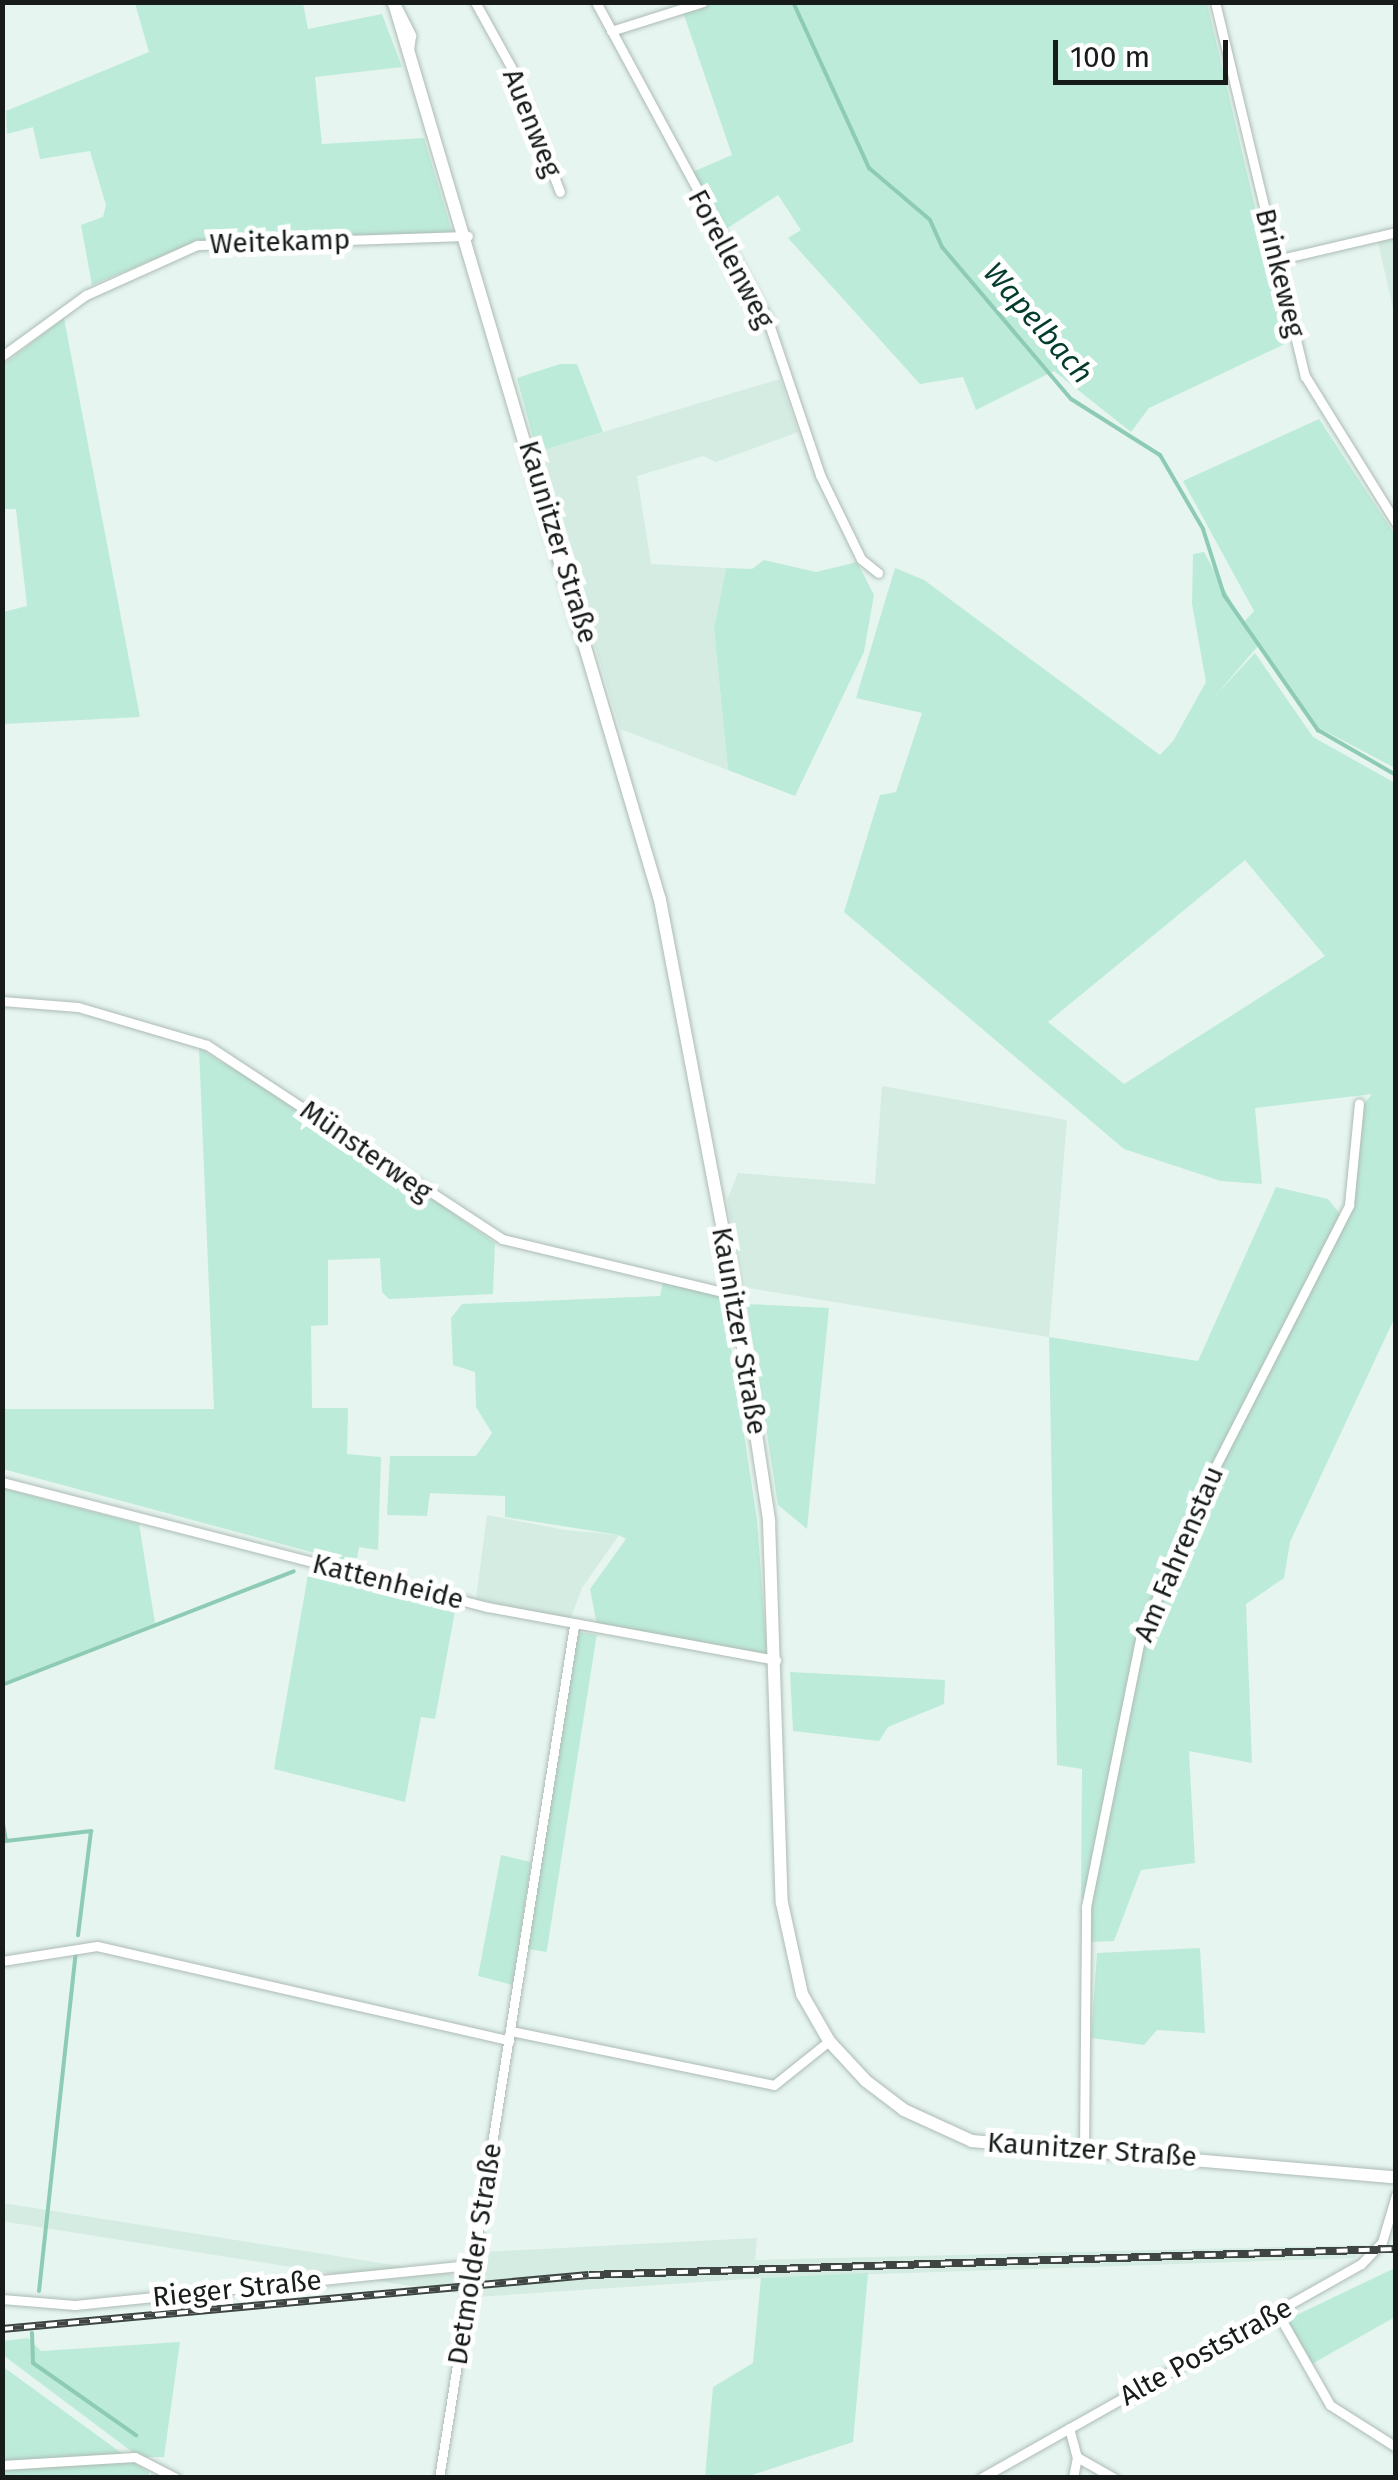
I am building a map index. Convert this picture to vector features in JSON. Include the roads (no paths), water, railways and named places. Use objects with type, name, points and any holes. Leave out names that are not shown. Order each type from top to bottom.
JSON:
[{"type":"street","name":"Auenweg","points":[[475,2],[512,67],[560,192]]},
{"type":"street","name":"Forellenweg","points":[[596,2],[766,318],[820,475],[861,560],[878,573]]},
{"type":"street","points":[[612,31],[702,2]]},
{"type":"street","name":"Brinkeweg","points":[[1216,2],[1305,376],[1396,523]]},
{"type":"street","name":"Kaunitzer Straße","points":[[394,4],[468,236],[660,900],[735,1295],[769,1521],[779,1660],[787,1944],[802,1994],[829,2041],[866,2081],[939,2128],[1013,2149],[1084,2150],[1396,2178]]},
{"type":"street","points":[[1276,260],[1396,232]]},
{"type":"street","name":"Weitekamp","points":[[2,356],[86,295],[197,244],[468,236]]},
{"type":"street","name":"Münsterweg","points":[[2,1001],[78,1007],[207,1045],[502,1239],[735,1295]]},
{"type":"street","name":"Am Fahrenstau","points":[[1084,2150],[1086,1907],[1142,1635],[1206,1483],[1349,1204],[1358,1103]]},
{"type":"street","name":"Kattenheide","points":[[2,1482],[574,1626],[779,1660]]},
{"type":"street","name":"Detmolder Straße","points":[[439,2478],[574,1626]]},
{"type":"street","points":[[2,1961],[97,1946],[510,2036],[774,2084],[829,2041]]},
{"type":"street","name":"Alte Poststraße","points":[[981,2478],[1370,2257],[1387,2230],[1396,2195]]},
{"type":"street","name":"Rieger Straße","points":[[2,2299],[75,2305],[472,2265]]},
{"type":"street","points":[[1277,2312],[1330,2405],[1396,2446]]},
{"type":"street","points":[[1068,2428],[1077,2457],[1073,2478]]},
{"type":"street","points":[[1077,2457],[1114,2478]]},
{"type":"street","points":[[2,2465],[134,2458],[176,2478]]},
{"type":"waterway","name":"Wapelbach","points":[[793,2],[869,168],[930,220],[942,247],[1071,399],[1160,455],[1203,529],[1224,595],[1318,730],[1396,775]]},
{"type":"waterway","points":[[2,1685],[294,1571]]},
{"type":"waterway","points":[[2,1818],[6,1841],[91,1831],[78,1935]]},
{"type":"waterway","points":[[39,2291],[76,1952]]},
{"type":"waterway","points":[[32,2333],[33,2363],[136,2435]]},
{"type":"railway","points":[[2,2329],[589,2275],[1396,2249]]}]
